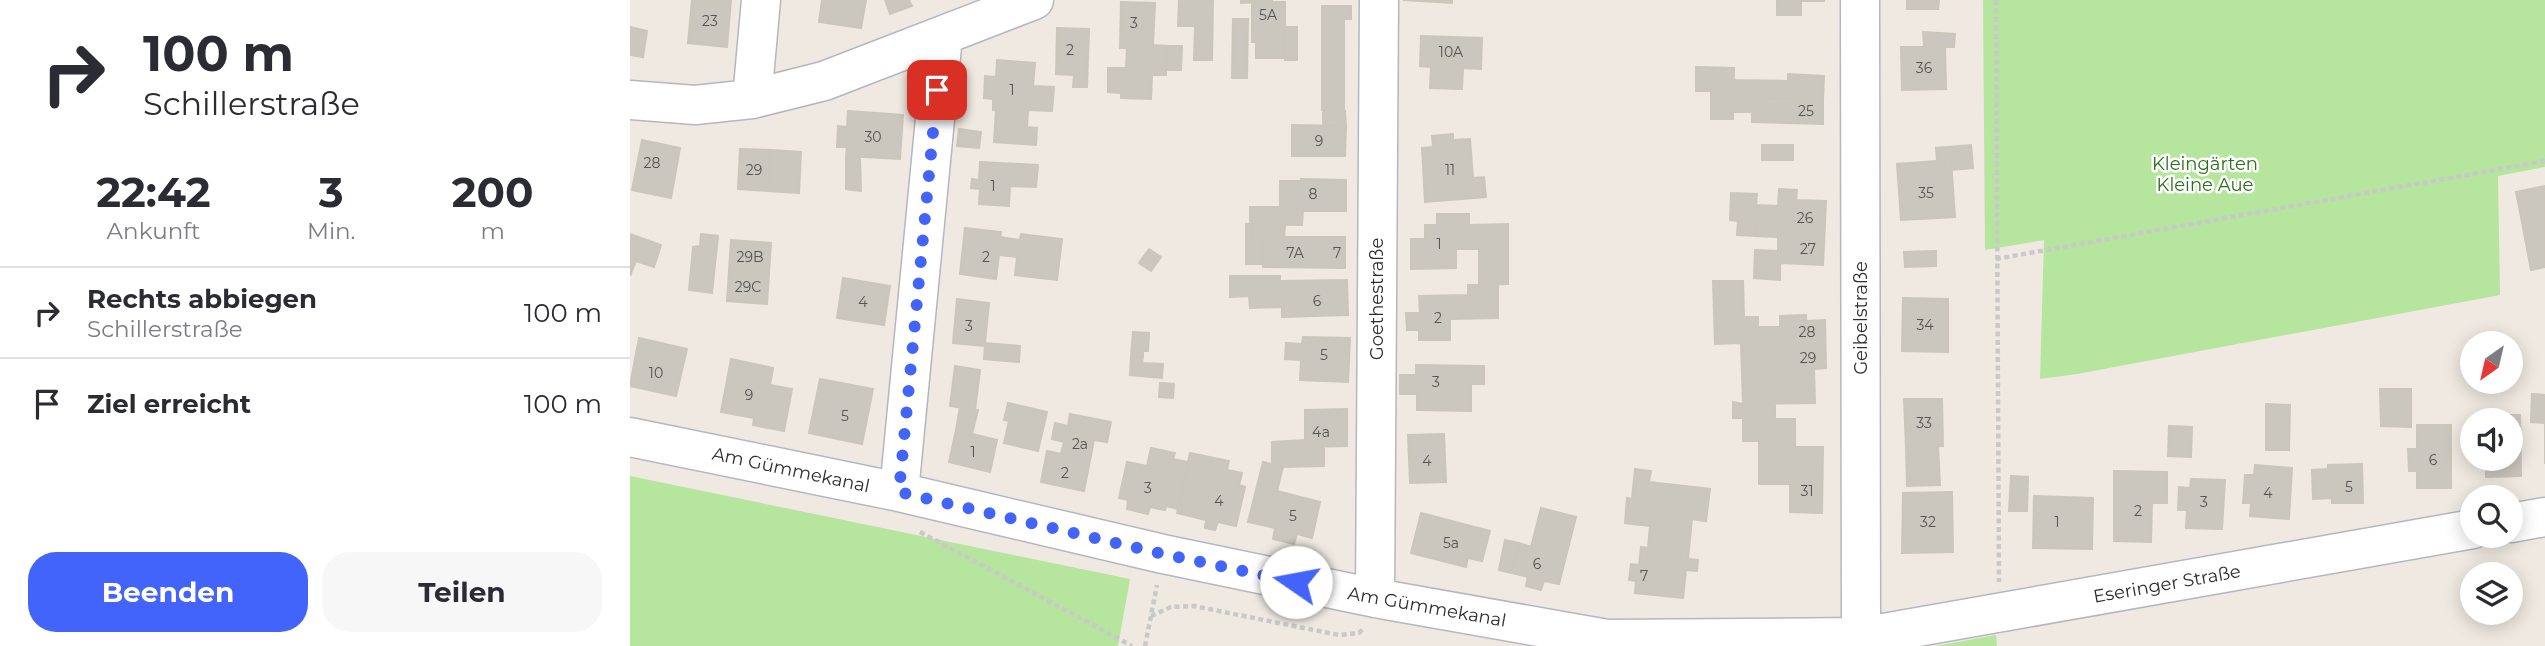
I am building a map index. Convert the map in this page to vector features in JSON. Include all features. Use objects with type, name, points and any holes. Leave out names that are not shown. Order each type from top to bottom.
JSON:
[{"type":"street","points":[[752,99],[761,0]]},
{"type":"street","points":[[630,100],[695,105],[752,99],[824,81],[1034,0]]},
{"type":"street","name":"Goethestraße","points":[[1375,598],[1379,0]]},
{"type":"street","name":"Geibelstraße","points":[[1860,0],[1861,637]]},
{"type":"street","points":[[899,492],[943,36]]},
{"type":"street","name":"Am Gümmekanal","points":[[630,437],[899,492],[1163,554],[1375,598],[1607,639],[1861,637]]},
{"type":"street","points":[[2523,521],[2545,517]]},
{"type":"street","name":"Eseringer Straße","points":[[1861,637],[2460,531]]},
{"type":"path","points":[[1996,0],[1999,614]]},
{"type":"path","points":[[1996,259],[2545,161]]},
{"type":"path","points":[[899,492],[897,520],[1132,646]]},
{"type":"path","points":[[1145,646],[1163,554]]},
{"type":"path","points":[[1151,616],[1171,607],[1194,606],[1339,635],[1359,633],[1371,619],[1375,598]]},
{"type":"green space","name":"Kleingärten Kleine Aue","points":[[1983,0],[2545,0],[2545,167],[2498,176],[2500,295],[2040,379],[2044,240],[1985,250]]},
{"type":"green space","points":[[630,476],[1130,579],[1118,646],[630,646]]},
{"type":"green space","points":[[1996,635],[1997,646],[1936,646]]},
{"type":"building","points":[[692,0],[731,0],[727,47],[688,43]]},
{"type":"building","points":[[822,0],[866,0],[861,28],[819,22]]},
{"type":"building","points":[[885,0],[909,0],[912,6],[890,14]]},
{"type":"building","points":[[1179,0],[1213,0],[1212,60],[1194,60],[1195,26],[1178,26]]},
{"type":"building","points":[[1241,0],[1272,0],[1272,2],[1241,3]]},
{"type":"building","points":[[1403,0],[1452,0],[1452,3]]},
{"type":"building","points":[[1777,0],[1824,1],[1801,1],[1801,15],[1777,15]]},
{"type":"building","points":[[1907,0],[1939,0],[1938,9],[1907,9]]},
{"type":"building","points":[[1121,2],[1155,3],[1153,45],[1167,46],[1166,75],[1152,75],[1151,99],[1121,98],[1121,93],[1108,92],[1108,68],[1126,68],[1127,48],[1120,48]]},
{"type":"building","points":[[1252,2],[1285,2],[1285,42],[1252,42]]},
{"type":"building","points":[[1322,6],[1351,6],[1351,19],[1322,19]]},
{"type":"building","points":[[1233,19],[1248,19],[1247,78],[1232,78]]},
{"type":"building","points":[[1322,20],[1344,20],[1344,111],[1322,110]]},
{"type":"building","points":[[630,27],[647,31],[643,57],[630,55]]},
{"type":"building","points":[[1285,27],[1297,27],[1297,60],[1285,60]]},
{"type":"building","points":[[1057,28],[1089,29],[1087,87],[1073,87],[1074,75],[1056,74]]},
{"type":"building","points":[[1923,32],[1955,34],[1954,47],[1924,47]]},
{"type":"building","points":[[1421,36],[1482,38],[1481,69],[1463,68],[1462,89],[1430,88],[1431,67],[1420,66]]},
{"type":"building","points":[[1256,42],[1285,42],[1285,58],[1256,58]]},
{"type":"building","points":[[1167,46],[1182,46],[1181,70],[1166,70]]},
{"type":"building","points":[[1945,46],[1946,89],[1902,90],[1901,47]]},
{"type":"building","points":[[997,60],[1035,63],[1033,86],[1054,87],[1052,111],[1028,110],[1027,127],[1037,128],[1036,145],[994,142],[996,110],[993,110],[993,99],[984,98],[985,76],[996,77]]},
{"type":"building","points":[[1696,67],[1734,68],[1734,80],[1788,81],[1788,74],[1824,76],[1823,100],[1711,97],[1711,91],[1696,91]]},
{"type":"building","points":[[1711,97],[1823,100],[1823,124],[1752,122],[1752,112],[1733,112],[1733,119],[1711,119]]},
{"type":"building","points":[[1323,110],[1345,111],[1346,126],[1323,125]]},
{"type":"building","points":[[848,111],[903,115],[900,159],[846,156],[847,147],[837,147],[838,126],[847,127]]},
{"type":"building","points":[[1292,125],[1346,126],[1345,156],[1292,156]]},
{"type":"building","points":[[959,129],[981,132],[979,148],[957,146]]},
{"type":"building","points":[[1453,134],[1453,140],[1470,139],[1473,178],[1484,177],[1486,197],[1425,202],[1422,148],[1433,147],[1432,136]]},
{"type":"building","points":[[642,140],[680,148],[671,198],[632,190]]},
{"type":"building","points":[[1762,145],[1793,145],[1793,160],[1762,160]]},
{"type":"building","points":[[1971,145],[1973,168],[1952,170],[1951,160],[1937,161],[1936,148]]},
{"type":"building","points":[[740,149],[771,150],[768,191],[738,189]]},
{"type":"building","points":[[771,150],[801,152],[799,193],[768,191]]},
{"type":"building","points":[[846,156],[860,157],[861,191],[846,189]]},
{"type":"building","points":[[1951,160],[1955,217],[1901,220],[1897,164]]},
{"type":"building","points":[[980,162],[1038,165],[1036,187],[1010,186],[1009,206],[979,204],[980,189],[971,188],[972,179],[979,180]]},
{"type":"building","points":[[1346,180],[1346,211],[1303,211],[1302,225],[1250,224],[1250,207],[1280,207],[1280,181]]},
{"type":"building","points":[[2545,186],[2545,212],[2521,217],[2516,192]]},
{"type":"building","points":[[1779,189],[1797,190],[1796,200],[1826,201],[1825,224],[1756,221],[1755,236],[1737,235],[1738,221],[1730,220],[1731,193],[1757,194],[1756,205],[1778,206]]},
{"type":"building","points":[[2545,212],[2545,267],[2531,270],[2521,217]]},
{"type":"building","points":[[1437,214],[1469,214],[1469,225],[1508,224],[1508,284],[1479,285],[1479,249],[1456,249],[1456,268],[1411,269],[1411,239],[1425,239],[1425,225],[1437,225]]},
{"type":"building","points":[[1756,221],[1825,224],[1823,265],[1780,263],[1780,280],[1754,278],[1755,250],[1778,251],[1778,237],[1755,236]]},
{"type":"building","points":[[1246,224],[1251,224],[1252,238],[1264,238],[1263,264],[1246,264]]},
{"type":"building","points":[[1251,224],[1285,225],[1284,237],[1252,238]]},
{"type":"building","points":[[965,228],[1001,232],[1000,237],[1020,240],[1021,234],[1062,239],[1057,280],[1015,275],[1017,257],[999,255],[996,279],[960,274]]},
{"type":"building","points":[[630,234],[661,245],[654,267],[636,261],[630,276]]},
{"type":"building","points":[[701,234],[718,236],[712,293],[689,290],[693,247],[700,246]]},
{"type":"building","points":[[1263,237],[1345,237],[1345,268],[1263,267]]},
{"type":"building","points":[[731,240],[771,243],[769,273],[729,271]]},
{"type":"building","points":[[1149,249],[1161,257],[1151,271],[1139,263]]},
{"type":"building","points":[[1936,251],[1936,266],[1905,267],[1904,252]]},
{"type":"building","points":[[729,271],[769,273],[767,304],[727,301]]},
{"type":"building","points":[[1230,276],[1280,276],[1280,281],[1347,280],[1348,315],[1282,317],[1282,307],[1250,308],[1249,296],[1230,297]]},
{"type":"building","points":[[843,278],[890,286],[884,325],[837,318]]},
{"type":"building","points":[[1713,281],[1743,281],[1744,317],[1758,317],[1758,327],[1780,327],[1780,316],[1806,315],[1806,321],[1825,320],[1826,368],[1814,369],[1815,403],[1743,404],[1741,343],[1715,344]]},
{"type":"building","points":[[1468,285],[1498,285],[1498,318],[1450,319],[1450,340],[1419,340],[1419,330],[1407,330],[1406,313],[1420,313],[1419,296],[1468,295]]},
{"type":"building","points":[[1903,298],[1948,299],[1948,352],[1902,351]]},
{"type":"building","points":[[957,299],[989,303],[985,343],[1020,346],[1019,362],[984,359],[985,346],[953,343]]},
{"type":"building","points":[[1133,332],[1149,333],[1148,351],[1143,351],[1143,357],[1131,356]]},
{"type":"building","points":[[1303,337],[1350,338],[1348,382],[1300,380],[1301,360],[1285,359],[1286,343],[1302,344]]},
{"type":"building","points":[[639,338],[687,349],[676,396],[630,386]]},
{"type":"building","points":[[1131,356],[1143,357],[1142,363],[1163,364],[1162,378],[1130,375]]},
{"type":"building","points":[[731,359],[773,368],[770,385],[792,389],[784,431],[753,425],[754,418],[721,412]]},
{"type":"building","points":[[1416,365],[1484,366],[1484,384],[1471,384],[1471,411],[1417,410],[1417,394],[1400,394],[1400,375],[1416,375]]},
{"type":"building","points":[[955,366],[980,370],[975,410],[950,406]]},
{"type":"building","points":[[820,379],[873,389],[862,444],[809,433]]},
{"type":"building","points":[[1160,383],[1174,384],[1173,398],[1159,397]]},
{"type":"building","points":[[2380,389],[2411,389],[2411,427],[2381,426]]},
{"type":"building","points":[[2532,394],[2545,395],[2545,423],[2531,422]]},
{"type":"building","points":[[1904,399],[1942,399],[1943,446],[1906,447]]},
{"type":"building","points":[[1733,402],[1775,403],[1775,419],[1795,419],[1795,447],[1823,447],[1822,513],[1790,512],[1790,484],[1759,484],[1759,441],[1743,441],[1743,418],[1733,418]]},
{"type":"building","points":[[1008,403],[1047,412],[1038,451],[1004,443],[1009,421],[1004,420]]},
{"type":"building","points":[[2266,404],[2290,405],[2289,450],[2266,450]]},
{"type":"building","points":[[960,407],[978,410],[972,434],[956,430]]},
{"type":"building","points":[[1347,409],[1347,446],[1305,447],[1305,410]]},
{"type":"building","points":[[1070,414],[1111,422],[1107,442],[1094,440],[1084,491],[1041,482],[1047,451],[1061,454],[1064,442],[1052,439],[1055,423],[1068,426]]},
{"type":"building","points":[[2417,425],[2451,425],[2451,488],[2417,488],[2417,471],[2409,471],[2408,449],[2417,449]]},
{"type":"building","points":[[2169,426],[2192,427],[2191,457],[2168,456]]},
{"type":"building","points":[[956,430],[997,440],[990,472],[949,462]]},
{"type":"building","points":[[1444,434],[1446,482],[1410,483],[1408,435]]},
{"type":"building","points":[[1305,440],[1305,447],[1324,446],[1324,466],[1283,467],[1272,464],[1272,442]]},
{"type":"building","points":[[1938,446],[1940,485],[1907,486],[1906,447]]},
{"type":"building","points":[[1151,448],[1175,453],[1173,459],[1188,462],[1178,509],[1166,506],[1165,510],[1150,507],[1148,514],[1127,509],[1128,500],[1119,498],[1127,462],[1147,466]]},
{"type":"building","points":[[1190,453],[1229,461],[1227,470],[1242,473],[1239,485],[1245,487],[1236,526],[1218,522],[1215,530],[1205,528],[1206,520],[1177,513]]},
{"type":"building","points":[[1263,462],[1283,467],[1277,491],[1320,502],[1312,538],[1297,534],[1294,544],[1273,539],[1275,528],[1248,522]]},
{"type":"building","points":[[2362,464],[2363,503],[2332,503],[2332,498],[2313,499],[2312,470],[2328,469],[2328,465]]},
{"type":"building","points":[[2255,465],[2292,468],[2289,519],[2250,516],[2251,503],[2243,503],[2245,475],[2254,475]]},
{"type":"building","points":[[1635,469],[1651,471],[1649,482],[1710,489],[1706,521],[1692,519],[1688,559],[1698,560],[1697,571],[1686,570],[1683,598],[1635,593],[1636,581],[1629,580],[1631,564],[1639,565],[1641,547],[1648,548],[1650,526],[1625,523],[1627,498],[1632,499]]},
{"type":"building","points":[[2114,471],[2167,472],[2167,503],[2152,503],[2151,542],[2114,541]]},
{"type":"building","points":[[2486,471],[2521,471],[2521,476],[2486,477]]},
{"type":"building","points":[[2011,476],[2028,477],[2027,511],[2009,511]]},
{"type":"building","points":[[2191,479],[2225,480],[2222,529],[2186,528],[2187,510],[2178,510],[2179,487],[2190,488]]},
{"type":"building","points":[[1952,492],[1953,552],[1902,553],[1903,493]]},
{"type":"building","points":[[2034,496],[2093,498],[2092,549],[2033,548]]},
{"type":"building","points":[[1541,508],[1576,517],[1559,584],[1544,581],[1541,590],[1526,586],[1528,577],[1512,573],[1519,543],[1531,547]]},
{"type":"building","points":[[1421,513],[1490,531],[1482,561],[1468,558],[1466,567],[1411,553]]},
{"type":"building","points":[[1505,540],[1519,543],[1512,573],[1499,570]]},
{"type":"route","points":[[937,90],[899,492],[1296,582]]}]
